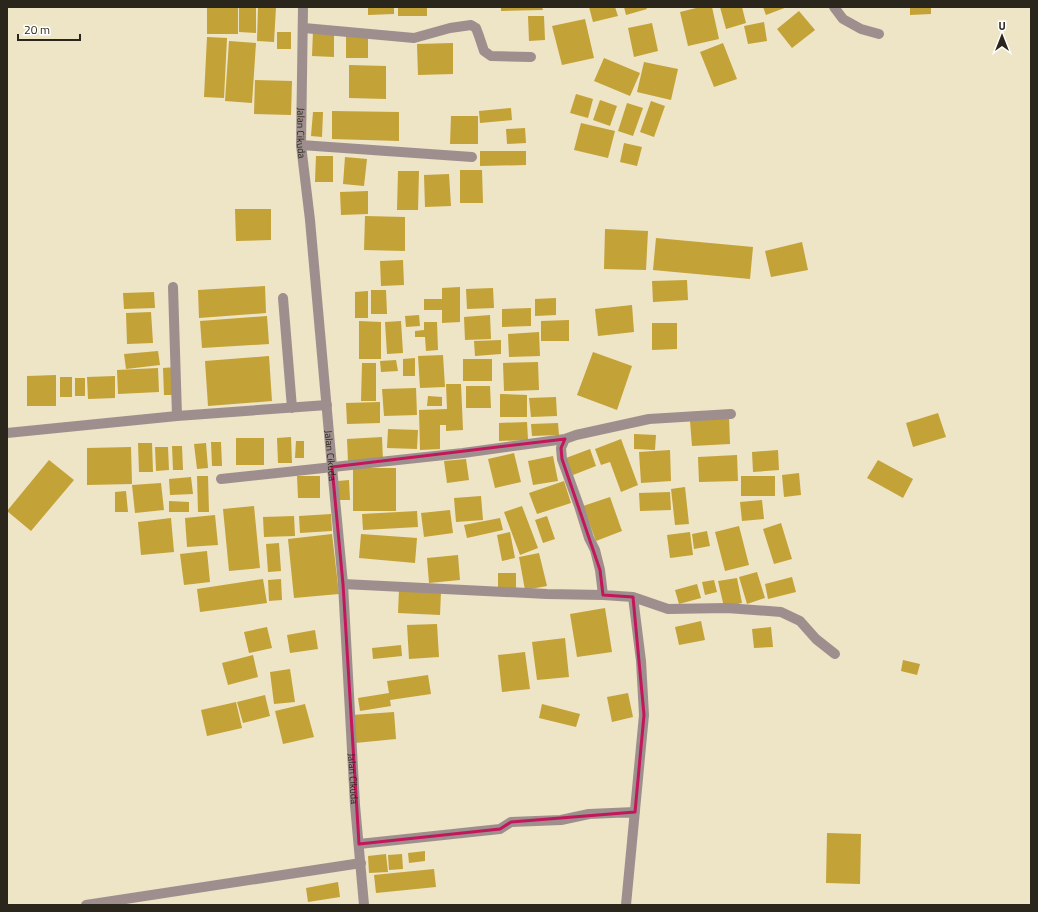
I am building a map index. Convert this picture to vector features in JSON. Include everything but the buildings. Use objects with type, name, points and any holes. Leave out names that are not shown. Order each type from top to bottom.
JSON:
[{"type":"street","name":"Jalan Cikuda","points":[[304,7],[301,145],[310,220],[343,584],[355,797],[364,905]]},
{"type":"street","points":[[834,7],[843,19],[861,29],[879,34]]},
{"type":"street","points":[[304,28],[414,38],[450,28],[470,25],[476,28],[484,51],[491,56],[530,57]]},
{"type":"street","points":[[301,145],[472,157]]},
{"type":"street","points":[[173,287],[177,416]]},
{"type":"street","points":[[283,298],[292,408]]},
{"type":"street","points":[[7,433],[177,416],[327,405]]},
{"type":"street","points":[[221,479],[463,453],[565,439],[576,434],[649,419],[731,414]]},
{"type":"street","points":[[565,439],[561,448],[562,459],[589,538],[595,550],[600,570],[603,595]]},
{"type":"street","points":[[343,584],[547,594],[603,595],[633,597],[668,609],[727,608],[781,612],[800,621],[816,639],[835,654]]},
{"type":"street","points":[[626,905],[644,715],[633,597]]},
{"type":"street","points":[[359,844],[500,829],[511,822],[561,820],[590,814],[635,812]]},
{"type":"street","points":[[86,905],[361,863]]},
{"type":"highlighted area","points":[[565,439],[561,448],[562,459],[600,570],[603,595],[633,597],[644,715],[635,812],[511,822],[500,829],[359,844],[343,584],[332,467]]}]
